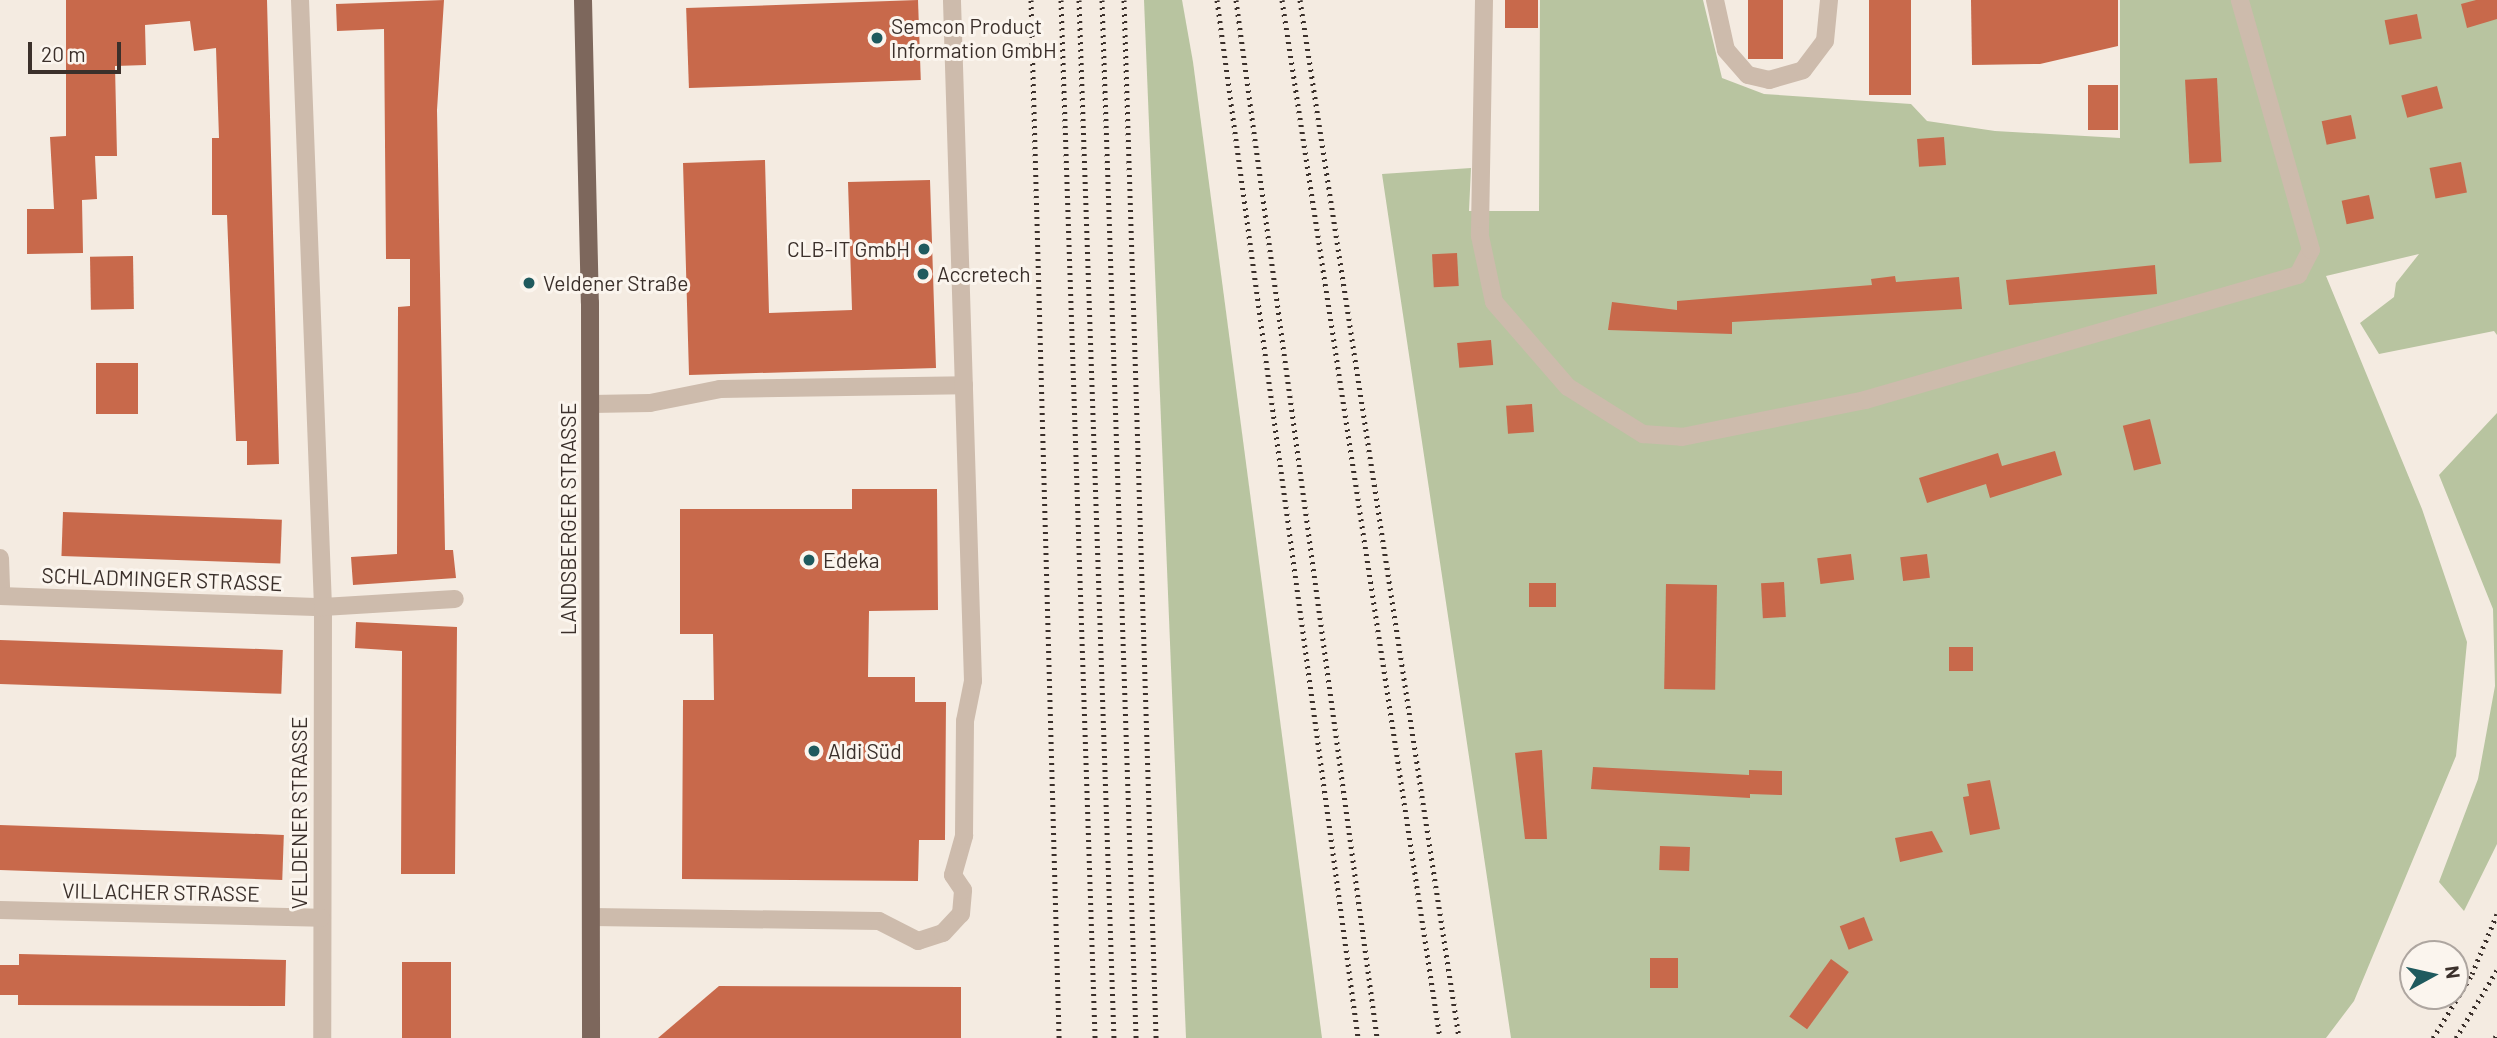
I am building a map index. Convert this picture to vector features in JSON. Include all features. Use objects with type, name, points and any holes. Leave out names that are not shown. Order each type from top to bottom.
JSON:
[{"type":"main road","name":"LANDSBERGER STRASSE","points":[[583,0],[590,404],[591,1038]]},
{"type":"street","name":"VELDENER STRASSE","points":[[300,0],[323,607],[322,1038]]},
{"type":"street","points":[[592,917],[879,921],[918,941],[943,933],[961,914],[963,890],[953,875],[964,836],[965,721],[973,681],[952,0]]},
{"type":"street","points":[[1484,0],[1480,236],[1494,302],[1568,387],[1643,433],[1682,437],[1866,400],[2298,275],[2311,250],[2240,0]]},
{"type":"street","points":[[1715,0],[1726,50],[1748,75],[1769,80],[1803,70],[1825,41],[1829,0]]},
{"type":"street","points":[[590,404],[650,403],[720,389],[964,385]]},
{"type":"street","points":[[0,558],[0,596]]},
{"type":"street","name":"SCHLADMINGER STRASSE","points":[[0,596],[323,607],[455,599]]},
{"type":"street","name":"VILLACHER STRASSE","points":[[0,911],[321,918]]},
{"type":"green space","points":[[1144,0],[1182,0],[1193,62],[1322,1038],[1186,1038]]},
{"type":"green space","points":[[1540,0],[1703,0],[1722,78],[1764,94],[1911,104],[1927,121],[1995,131],[2120,138],[2120,0],[2497,0],[2497,335],[2494,331],[2379,354],[2360,323],[2394,297],[2396,283],[2419,254],[2326,276],[2422,509],[2467,642],[2456,756],[2354,1001],[2326,1038],[1511,1038],[1382,174],[1471,168],[1469,211],[1539,211]]},
{"type":"green space","points":[[2497,413],[2497,844],[2464,911],[2439,882],[2478,779],[2495,686],[2493,609],[2439,475]]},
{"type":"building","points":[[66,0],[267,0],[279,464],[247,465],[247,441],[236,441],[227,215],[212,215],[212,138],[219,138],[216,48],[194,51],[190,21],[145,25],[146,65],[115,66],[117,156],[95,156],[97,199],[82,200],[83,253],[27,254],[27,209],[54,209],[50,137],[66,136]]},
{"type":"building","points":[[444,0],[437,110],[445,550],[453,550],[456,578],[353,585],[351,557],[397,554],[398,307],[410,306],[410,259],[386,259],[384,29],[337,31],[336,4]]},
{"type":"building","points":[[918,0],[921,80],[689,88],[686,8]]},
{"type":"building","points":[[1505,0],[1538,0],[1538,28],[1505,28]]},
{"type":"building","points":[[1748,0],[1783,0],[1783,59],[1748,59]]},
{"type":"building","points":[[1869,0],[1911,0],[1911,95],[1869,95]]},
{"type":"building","points":[[1971,0],[2118,0],[2118,46],[2040,64],[1972,65]]},
{"type":"building","points":[[2476,0],[2497,0],[2497,19],[2467,28],[2461,4]]},
{"type":"building","points":[[2417,14],[2422,39],[2389,45],[2385,20]]},
{"type":"building","points":[[2217,78],[2221,162],[2189,164],[2185,80]]},
{"type":"building","points":[[2088,85],[2118,85],[2118,130],[2088,130]]},
{"type":"building","points":[[2437,86],[2443,108],[2407,118],[2401,96]]},
{"type":"building","points":[[2351,115],[2356,138],[2327,145],[2322,121]]},
{"type":"building","points":[[1944,137],[1946,165],[1919,167],[1917,139]]},
{"type":"building","points":[[765,160],[769,313],[852,310],[848,182],[930,180],[936,368],[689,375],[683,163]]},
{"type":"building","points":[[2461,162],[2467,192],[2436,199],[2430,168]]},
{"type":"building","points":[[2369,195],[2374,218],[2347,224],[2342,201]]},
{"type":"building","points":[[1457,253],[1459,286],[1434,287],[1432,254]]},
{"type":"building","points":[[133,256],[134,309],[91,310],[90,257]]},
{"type":"building","points":[[2155,265],[2157,294],[2009,305],[2006,280]]},
{"type":"building","points":[[1895,276],[1896,282],[1959,277],[1962,309],[1732,322],[1732,334],[1608,330],[1612,302],[1677,310],[1677,301],[1872,285],[1871,279]]},
{"type":"building","points":[[1491,340],[1493,365],[1459,368],[1457,343]]},
{"type":"building","points":[[96,363],[138,363],[138,414],[96,414]]},
{"type":"building","points":[[1532,404],[1534,432],[1508,434],[1506,406]]},
{"type":"building","points":[[2150,419],[2161,464],[2134,470],[2123,426]]},
{"type":"building","points":[[2055,451],[2062,475],[1990,498],[1986,484],[1927,503],[1919,478],[1998,453],[2002,466]]},
{"type":"building","points":[[852,489],[937,489],[938,610],[869,611],[868,677],[915,677],[915,702],[946,702],[945,840],[919,840],[918,881],[682,879],[683,700],[714,700],[713,634],[680,634],[680,509],[852,509]]},
{"type":"building","points":[[63,512],[282,520],[280,564],[61,556]]},
{"type":"building","points":[[1851,554],[1854,580],[1820,584],[1817,558]]},
{"type":"building","points":[[1927,554],[1930,578],[1903,581],[1900,557]]},
{"type":"building","points":[[1784,582],[1786,617],[1763,618],[1761,583]]},
{"type":"building","points":[[1529,583],[1556,583],[1556,607],[1529,607]]},
{"type":"building","points":[[1666,584],[1717,585],[1715,690],[1664,689]]},
{"type":"building","points":[[356,622],[457,627],[455,874],[401,874],[402,651],[355,648]]},
{"type":"building","points":[[0,640],[283,650],[281,694],[0,684]]},
{"type":"building","points":[[1949,647],[1973,647],[1973,671],[1949,671]]},
{"type":"building","points":[[1542,750],[1547,839],[1525,839],[1515,753]]},
{"type":"building","points":[[1593,767],[1749,775],[1749,770],[1782,771],[1782,795],[1750,794],[1750,798],[1591,789]]},
{"type":"building","points":[[1990,780],[2000,829],[1970,835],[1963,797],[1969,796],[1967,784]]},
{"type":"building","points":[[0,825],[284,835],[282,880],[0,870]]},
{"type":"building","points":[[1932,831],[1943,852],[1900,862],[1895,838]]},
{"type":"building","points":[[1660,846],[1690,847],[1689,871],[1659,870]]},
{"type":"building","points":[[1864,917],[1873,940],[1849,950],[1840,926]]},
{"type":"building","points":[[19,954],[286,960],[285,1006],[18,1005],[18,995],[0,995],[0,965],[19,965]]},
{"type":"building","points":[[1650,958],[1678,958],[1678,988],[1650,988]]},
{"type":"building","points":[[1831,959],[1849,972],[1807,1029],[1789,1016]]},
{"type":"building","points":[[402,962],[451,962],[451,1038],[402,1038]]},
{"type":"building","points":[[719,986],[961,987],[961,1038],[658,1038]]},
{"type":"railway","points":[[1031,0],[1059,1038]]},
{"type":"railway","points":[[1061,0],[1095,1038]]},
{"type":"railway","points":[[1079,0],[1114,1038]]},
{"type":"railway","points":[[1102,0],[1136,1038]]},
{"type":"railway","points":[[1124,0],[1156,1038]]},
{"type":"railway","points":[[1217,0],[1358,1038]]},
{"type":"railway","points":[[1236,0],[1377,1038]]},
{"type":"railway","points":[[1282,0],[1440,1038]]},
{"type":"railway","points":[[1300,0],[1459,1038]]},
{"type":"railway","points":[[2433,1038],[2472,974],[2497,914]]},
{"type":"railway","points":[[2456,1038],[2497,970]]},
{"type":"railway","points":[[2495,1038],[2497,1034]]},
{"type":"place","name":"Semcon Product Information GmbH","points":[[877,38]]},
{"type":"place","name":"CLB-IT GmbH","points":[[924,249]]},
{"type":"place","name":"Accretech","points":[[923,274]]},
{"type":"place","name":"Veldener Straße","points":[[529,283]]},
{"type":"place","name":"Edeka","points":[[809,560]]},
{"type":"place","name":"Aldi Süd","points":[[814,751]]}]
